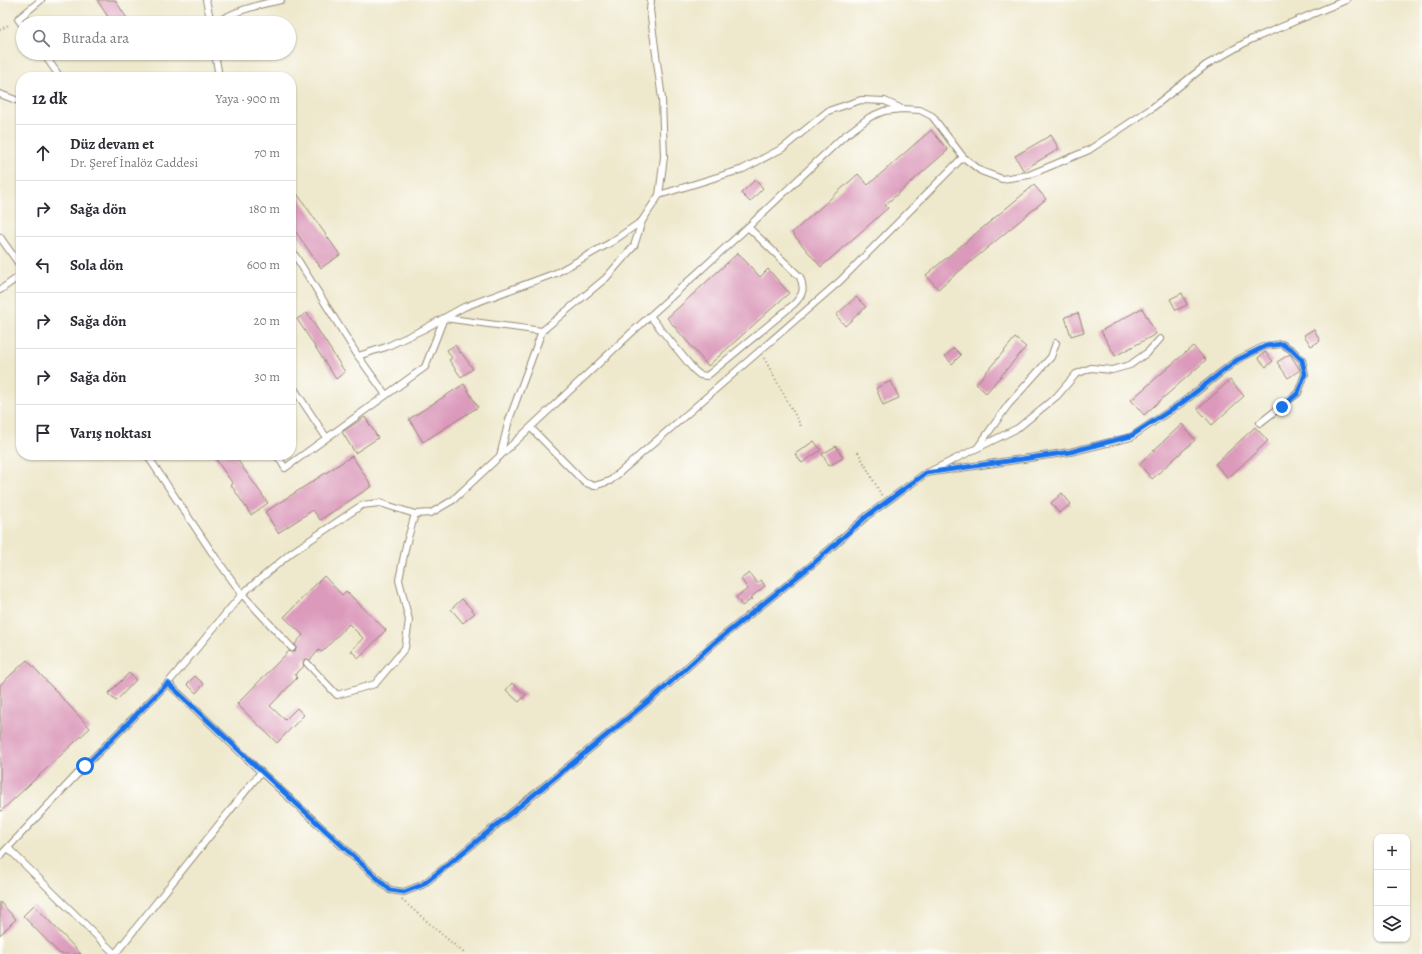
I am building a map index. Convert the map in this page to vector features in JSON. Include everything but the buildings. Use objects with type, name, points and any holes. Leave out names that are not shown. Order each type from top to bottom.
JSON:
[{"type":"lane","points":[[22,16],[41,0]]},
{"type":"lane","points":[[206,0],[209,16]]},
{"type":"lane","points":[[230,16],[281,0]]},
{"type":"lane","points":[[500,456],[509,420],[542,331],[606,278],[634,246],[642,221],[659,195],[664,157],[662,99],[650,10],[651,0]]},
{"type":"lane","points":[[0,856],[85,766],[168,683],[242,594],[291,553],[362,505],[380,503],[415,514],[432,513],[453,500],[843,137],[870,116],[884,110],[920,110],[932,116],[964,157],[981,171],[1002,179],[1029,175],[1089,150],[1152,108],[1206,65],[1250,40],[1346,0]]},
{"type":"lane","points":[[48,60],[56,72]]},
{"type":"lane","points":[[216,60],[218,72]]},
{"type":"lane","points":[[0,94],[16,100]]},
{"type":"lane","points":[[659,195],[743,169],[784,148],[828,111],[861,100],[885,101],[902,109]]},
{"type":"lane","points":[[531,428],[584,482],[594,486],[610,481],[840,281],[964,157]]},
{"type":"lane","points":[[358,356],[386,347],[424,329],[464,307],[556,273],[610,244],[642,221]]},
{"type":"lane","points":[[650,316],[694,370],[700,375],[707,376],[794,304],[802,295],[804,286],[800,277],[748,227]]},
{"type":"lane","points":[[0,237],[16,260]]},
{"type":"lane","points":[[296,257],[358,356],[386,395]]},
{"type":"lane","points":[[0,290],[16,279]]},
{"type":"lane","points":[[444,318],[542,331]]},
{"type":"lane","points":[[296,460],[425,367],[444,318]]},
{"type":"lane","points":[[168,683],[390,890],[404,892],[422,885],[439,872],[662,690],[713,644],[813,564],[867,516],[886,502],[926,473],[1018,428],[1057,396],[1076,374],[1091,368],[1112,370],[1130,365],[1148,352],[1160,339]]},
{"type":"lane","points":[[977,448],[1008,405],[1051,357],[1056,343]]},
{"type":"lane","points":[[926,473],[1070,452],[1131,436],[1183,402],[1237,360],[1266,346],[1282,344],[1292,350],[1302,360],[1305,374],[1298,393],[1260,422]]},
{"type":"lane","points":[[296,392],[326,438]]},
{"type":"lane","points":[[150,460],[213,554],[242,594],[292,648]]},
{"type":"lane","points":[[280,460],[285,468],[296,460]]},
{"type":"lane","points":[[307,663],[337,695],[375,684],[405,648],[409,620],[399,580],[406,545],[415,514]]},
{"type":"lane","points":[[8,848],[115,954],[262,772]]},
{"type":"path","points":[[0,30],[16,20]]},
{"type":"path","points":[[760,351],[802,428]]},
{"type":"path","points":[[858,452],[886,502]]},
{"type":"path","points":[[390,890],[465,954]]},
{"type":"route","points":[[85,766],[168,683],[390,890],[404,892],[422,885],[439,872],[662,690],[713,644],[813,564],[867,516],[926,473],[1070,452],[1131,436],[1183,402],[1237,360],[1266,346],[1282,344],[1292,350],[1302,360],[1305,374],[1298,393],[1282,407]]}]
